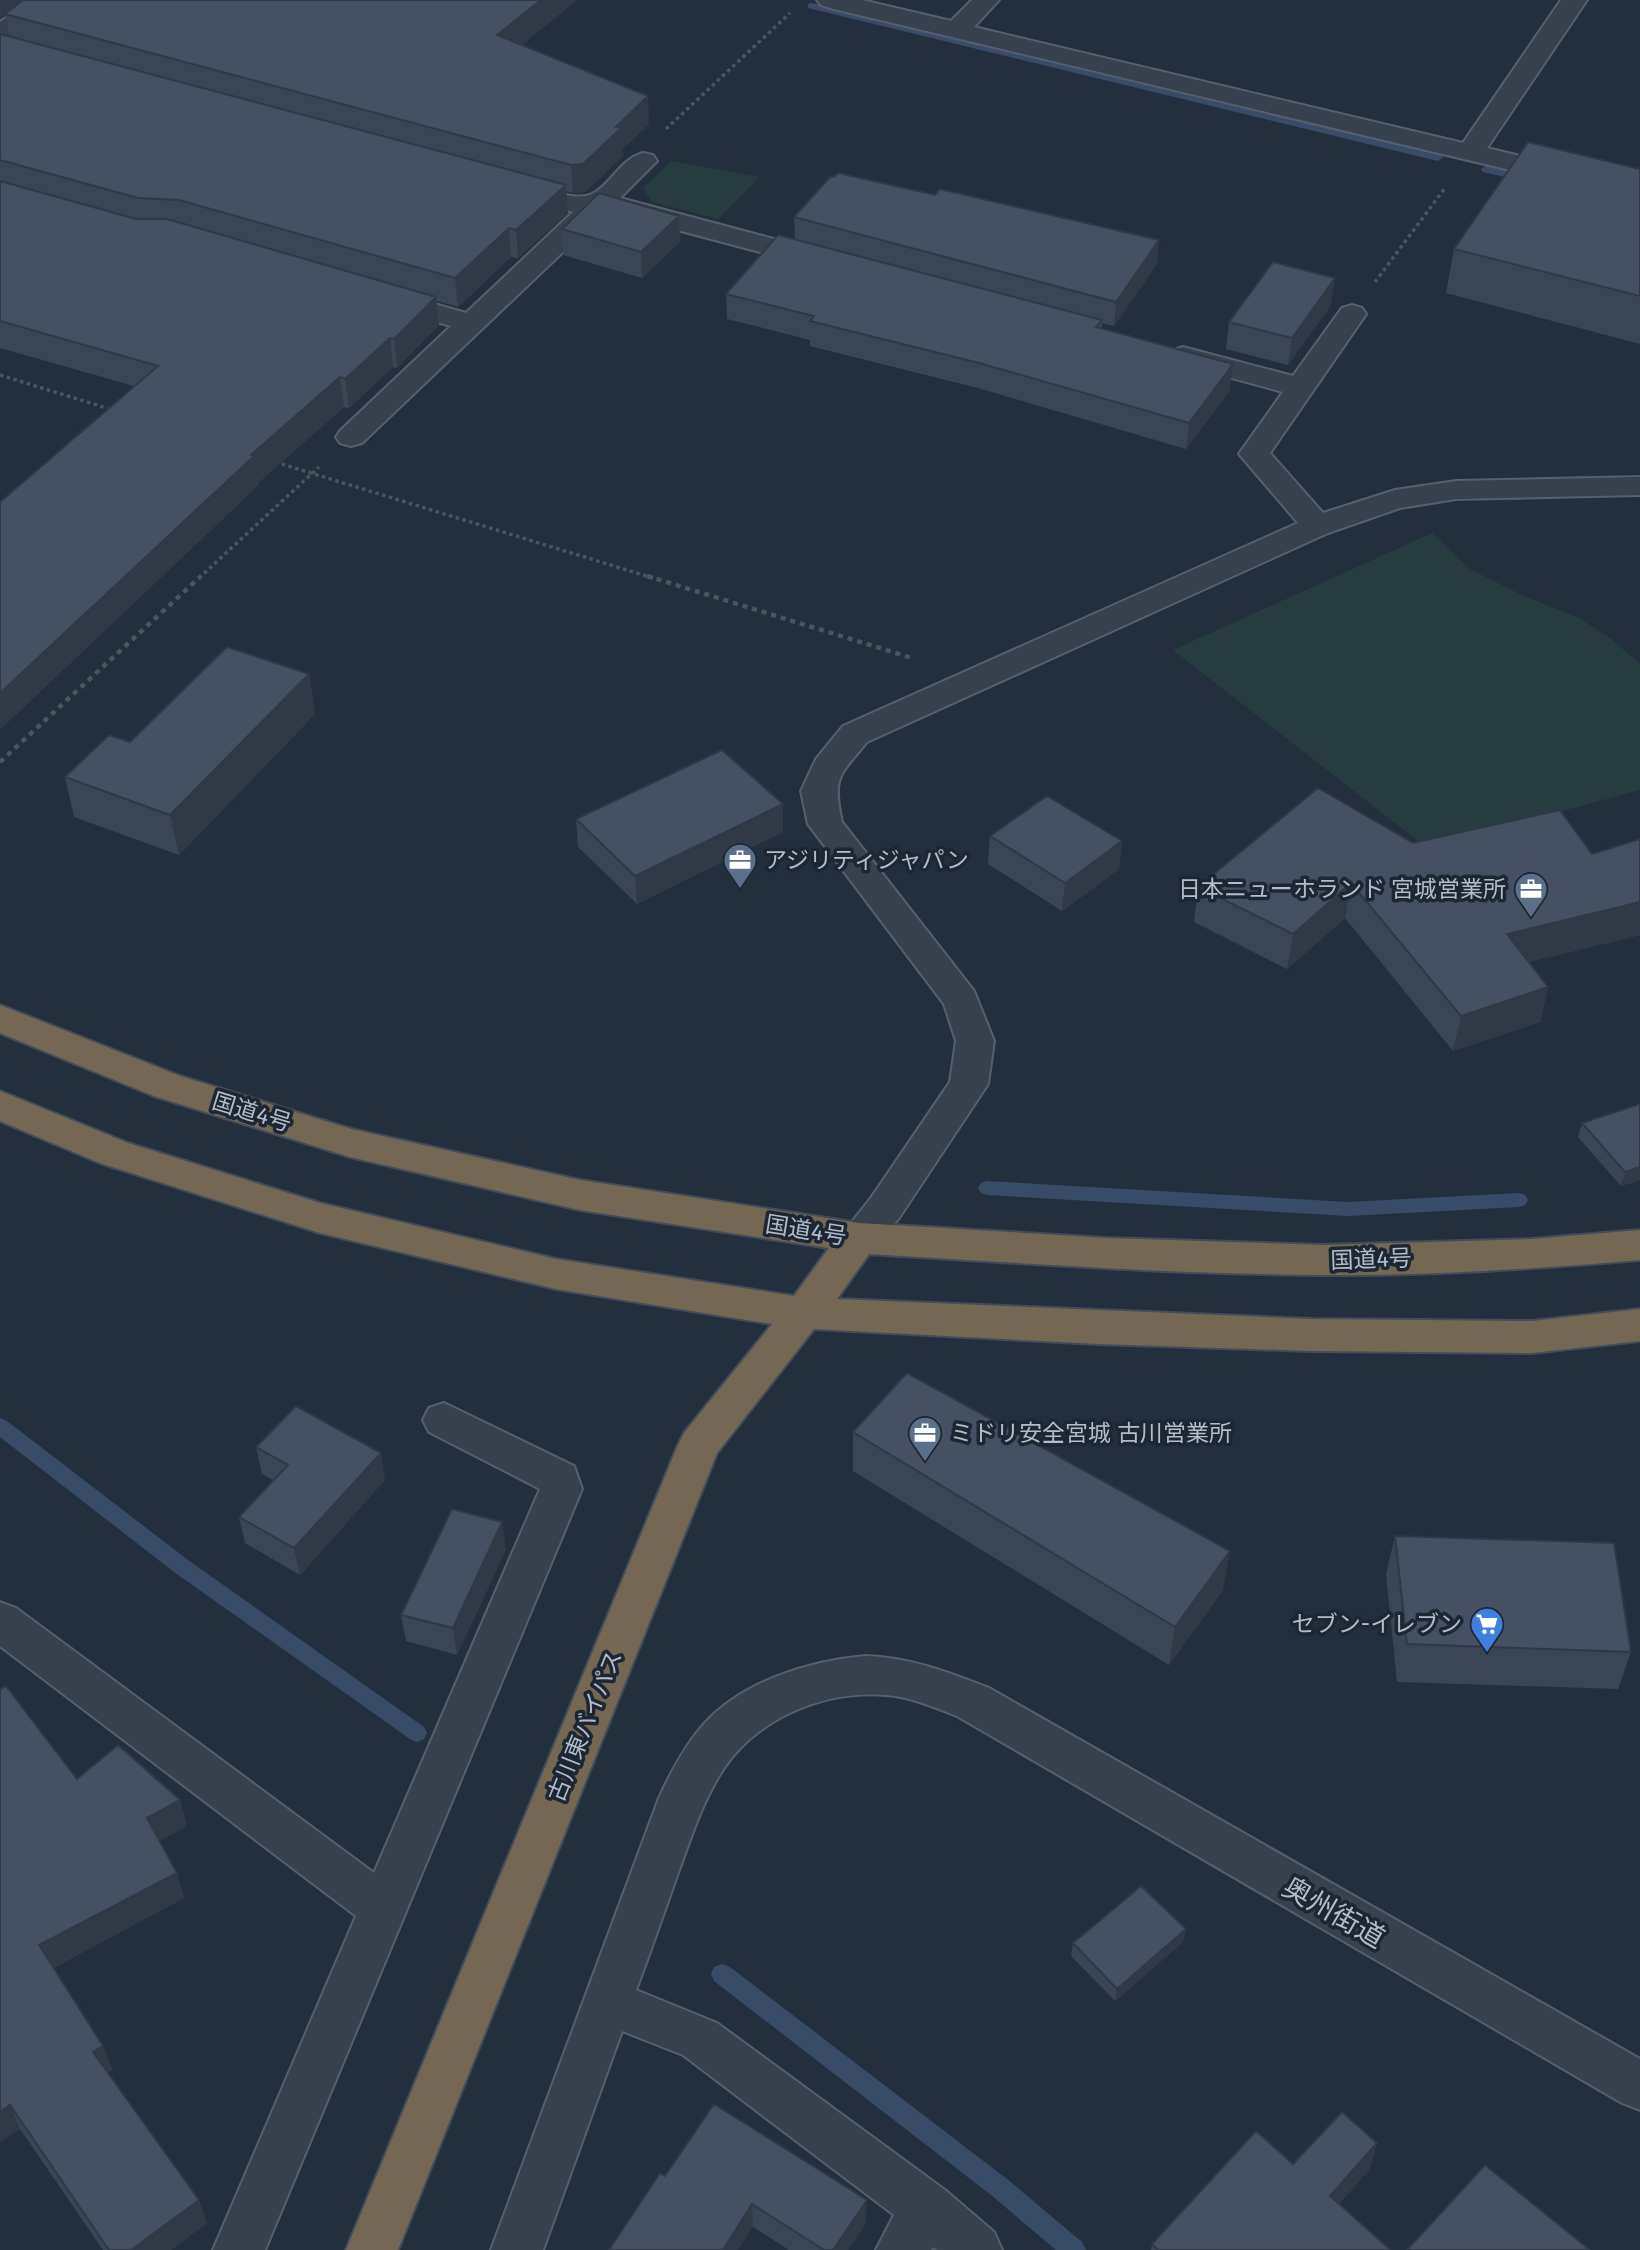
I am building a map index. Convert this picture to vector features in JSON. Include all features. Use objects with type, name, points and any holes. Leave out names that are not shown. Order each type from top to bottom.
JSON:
[{"type":"highway","name":"国道4号","points":[[0,1018],[167,1086],[351,1143],[580,1195],[859,1238],[1107,1253],[1322,1261],[1531,1254],[1640,1245]]},
{"type":"highway","points":[[0,1105],[114,1153],[320,1218],[555,1274],[804,1313],[1099,1328],[1312,1335],[1532,1337],[1640,1325]]},
{"type":"highway","name":"古川東バイパス","points":[[372,2250],[699,1445],[804,1313],[859,1238]]},
{"type":"street","points":[[4,45],[48,0]]},
{"type":"street","points":[[830,0],[1640,192]]},
{"type":"street","points":[[957,30],[986,0]]},
{"type":"street","points":[[1470,153],[1574,0]]},
{"type":"street","points":[[351,437],[643,161]]},
{"type":"street","points":[[492,183],[572,204],[600,201],[842,266]]},
{"type":"street","points":[[368,293],[471,323]]},
{"type":"street","points":[[1317,526],[1254,454],[1352,314]]},
{"type":"street","points":[[1151,348],[1299,387]]},
{"type":"street","points":[[859,1238],[885,1208],[970,1084],[975,1041],[961,1000],[825,824],[818,791],[828,767],[855,734],[1317,526],[1395,499],[1455,489],[1640,486]]},
{"type":"street","points":[[239,2250],[561,1489],[559,1478],[444,1420]]},
{"type":"street","points":[[5,1633],[383,1908]]},
{"type":"street","name":"奥州街道","points":[[517,2250],[682,1798],[699,1766],[727,1731],[761,1708],[799,1688],[847,1675],[887,1676],[933,1686],[973,1702],[1640,2087]]},
{"type":"street","points":[[607,2003],[662,2022],[700,2039],[915,2229],[976,2250]]},
{"type":"path","points":[[643,161],[639,154],[794,9]]},
{"type":"path","points":[[1352,314],[1470,153]]},
{"type":"path","points":[[0,375],[117,412]]},
{"type":"path","points":[[0,762],[351,437]]},
{"type":"path","points":[[273,461],[980,679]]},
{"type":"green space","points":[[671,161],[760,177],[718,219],[652,202],[643,188]]},
{"type":"green space","points":[[1432,533],[1470,569],[1524,596],[1579,618],[1610,638],[1640,664],[1640,790],[1427,848],[1173,650]]},
{"type":"building","points":[[23,0],[541,0],[497,35],[648,96],[616,127],[621,128],[583,164],[571,165],[5,14]]},
{"type":"building","points":[[0,34],[566,185],[516,230],[509,228],[455,278],[179,200],[138,198],[0,160]]},
{"type":"building","points":[[1528,142],[1640,168],[1640,296],[1454,249]]},
{"type":"building","points":[[838,173],[935,195],[940,189],[1159,240],[1116,302],[794,217],[830,177]]},
{"type":"building","points":[[0,181],[136,219],[167,219],[436,297],[394,339],[390,338],[345,379],[340,377],[251,455],[254,456],[0,693],[0,502],[158,366],[0,321]]},
{"type":"building","points":[[599,193],[679,216],[641,252],[562,229]]},
{"type":"building","points":[[778,235],[1102,320],[1096,327],[1233,364],[1189,423],[979,363],[810,321],[814,316],[726,294]]},
{"type":"building","points":[[1273,262],[1335,278],[1292,338],[1229,322]]},
{"type":"building","points":[[227,647],[309,674],[170,815],[65,777],[109,735],[130,742]]},
{"type":"building","points":[[722,750],[783,804],[635,876],[576,819]]},
{"type":"building","points":[[1318,788],[1413,843],[1560,810],[1592,854],[1640,839],[1640,902],[1507,934],[1548,987],[1461,1016],[1351,883],[1293,934],[1198,887]]},
{"type":"building","points":[[1047,796],[1122,841],[1065,883],[990,836]]},
{"type":"building","points":[[1640,1104],[1640,1167],[1625,1172],[1582,1123]]},
{"type":"building","points":[[907,1373],[1230,1551],[1175,1627],[853,1432]]},
{"type":"building","points":[[296,1406],[381,1453],[294,1548],[239,1517],[288,1465],[256,1447]]},
{"type":"building","points":[[452,1509],[502,1522],[453,1628],[401,1615]]},
{"type":"building","points":[[1395,1536],[1614,1543],[1631,1652],[1407,1644]]},
{"type":"building","points":[[6,1686],[77,1779],[118,1745],[180,1800],[147,1818],[177,1873],[39,1945],[103,2046],[93,2052],[199,2200],[131,2250],[109,2250],[10,2105],[0,2112],[0,1689]]},
{"type":"building","points":[[1141,1886],[1186,1929],[1117,1989],[1073,1943]]},
{"type":"building","points":[[714,2104],[867,2200],[833,2250],[824,2250],[752,2204],[723,2250],[609,2250],[660,2173],[665,2176]]},
{"type":"building","points":[[1342,2112],[1377,2143],[1330,2196],[1391,2250],[1158,2250],[1152,2244],[1256,2131],[1293,2164]]},
{"type":"building","points":[[1485,2165],[1590,2250],[1407,2250]]},
{"type":"waterway","points":[[812,6],[1438,157]]},
{"type":"waterway","points":[[1487,169],[1528,178]]},
{"type":"waterway","points":[[987,1188],[1348,1209],[1519,1200]]},
{"type":"waterway","points":[[0,1426],[181,1566],[417,1733]]},
{"type":"waterway","points":[[722,1974],[999,2187],[1074,2250]]},
{"type":"place","name":"アジリティジャパン","points":[[740,890]]},
{"type":"place","name":"日本ニューホランド 宮城営業所","points":[[1531,919]]},
{"type":"place","name":"ミドリ安全宮城 古川営業所","points":[[925,1463]]},
{"type":"place","name":"セブン-イレブン","points":[[1487,1654]]}]
